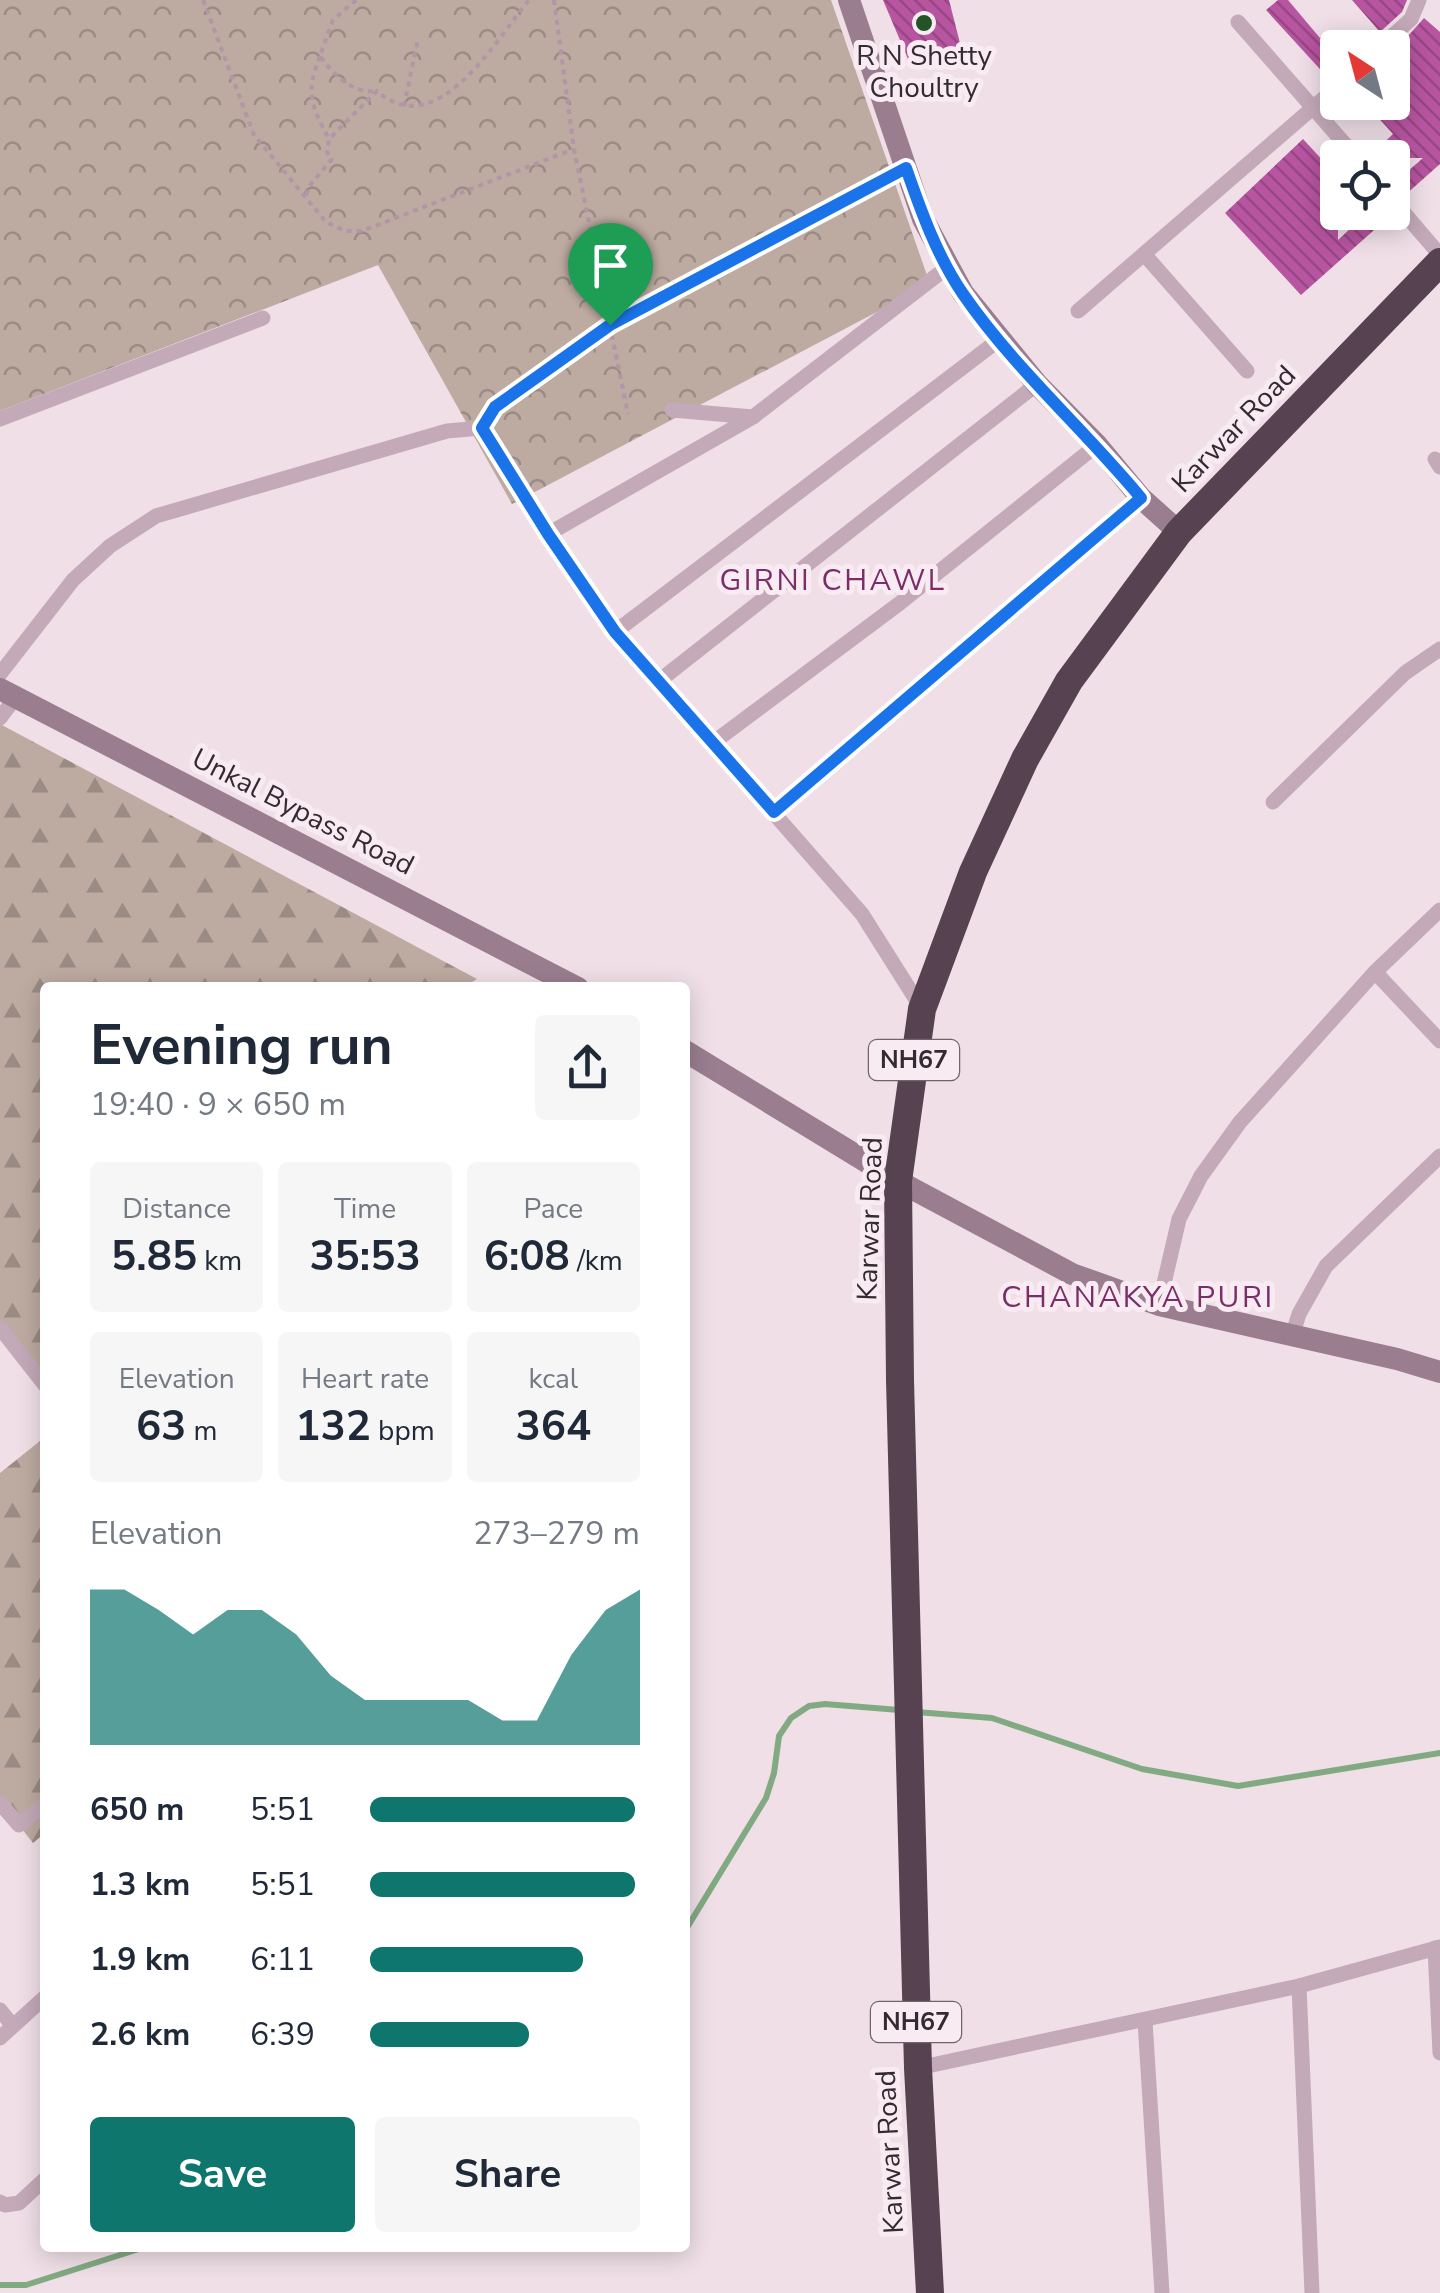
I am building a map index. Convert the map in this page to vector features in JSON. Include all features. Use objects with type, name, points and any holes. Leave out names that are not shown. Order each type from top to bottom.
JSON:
[{"type":"highway","name":"Karwar Road","points":[[930,2293],[907,1750],[898,1181],[922,1010],[973,872],[1026,759],[1069,682],[1179,532],[1440,262]]},
{"type":"main road","points":[[849,0],[924,219],[963,293],[1037,384],[1098,445],[1141,498],[1179,532]]},
{"type":"main road","name":"Unkal Bypass Road","points":[[8,693],[566,982]]},
{"type":"main road","points":[[690,1054],[898,1181],[1072,1274],[1159,1305],[1440,1372]]},
{"type":"street","points":[[1398,30],[1411,18],[1420,0]]},
{"type":"street","points":[[1238,22],[1341,140]]},
{"type":"street","points":[[1078,311],[1320,102]]},
{"type":"street","points":[[1410,220],[1440,255]]},
{"type":"street","points":[[1144,254],[1247,371]]},
{"type":"street","points":[[548,534],[754,417],[948,266]]},
{"type":"street","points":[[0,419],[263,318]]},
{"type":"street","points":[[615,632],[1000,338]]},
{"type":"street","points":[[660,682],[1037,384]]},
{"type":"street","points":[[672,410],[754,417]]},
{"type":"street","points":[[0,674],[74,580],[110,546],[156,516],[447,431],[482,428],[615,632],[862,914],[922,1010]]},
{"type":"street","points":[[714,742],[900,603],[1098,445]]},
{"type":"street","points":[[774,812],[1141,498]]},
{"type":"street","points":[[1273,802],[1406,674],[1440,649]]},
{"type":"street","points":[[0,718],[8,693]]},
{"type":"street","points":[[1159,1305],[1179,1219],[1201,1176],[1240,1122],[1375,972],[1440,910]]},
{"type":"street","points":[[1375,972],[1440,1041]]},
{"type":"street","points":[[1292,1336],[1326,1266],[1440,1156]]},
{"type":"street","points":[[0,1328],[40,1379]]},
{"type":"street","points":[[0,1802],[19,1825],[40,1808]]},
{"type":"street","points":[[918,2068],[1299,1986],[1438,1947],[1440,2053]]},
{"type":"street","points":[[1299,1986],[1312,2293]]},
{"type":"street","points":[[0,2038],[40,2002]]},
{"type":"street","points":[[0,2010],[14,2026]]},
{"type":"street","points":[[1145,2021],[1162,2293]]},
{"type":"street","points":[[0,2202],[19,2202],[40,2183]]},
{"type":"path","points":[[203,0],[254,135],[326,222],[345,230],[362,231],[574,149]]},
{"type":"path","points":[[329,139],[310,103],[312,76],[333,20],[356,0]]},
{"type":"path","points":[[320,56],[334,76],[364,92],[378,91],[392,104],[441,100],[456,89],[529,0]]},
{"type":"path","points":[[554,0],[574,149],[628,414]]},
{"type":"path","points":[[404,106],[418,39]]},
{"type":"path","points":[[306,195],[332,159],[326,152],[329,139],[378,91]]},
{"type":"path","points":[[482,428],[495,407],[610,325],[906,168]]},
{"type":"green space","points":[[0,0],[831,0],[930,284],[512,504],[378,265],[0,411]]},
{"type":"green space","points":[[0,724],[477,979],[40,982],[40,1389],[0,1336]]},
{"type":"green space","points":[[40,1441],[40,1837],[33,1843],[0,1801],[0,1473]]},
{"type":"building","name":"R N Shetty Choultry","points":[[883,0],[949,0],[961,47],[908,59]]},
{"type":"building","points":[[1278,0],[1288,0],[1320,38],[1320,69],[1266,10]]},
{"type":"building","points":[[1352,0],[1407,0],[1402,12],[1378,30]]},
{"type":"building","points":[[1424,18],[1440,32],[1440,164],[1410,191],[1410,169],[1423,158],[1410,158],[1410,140],[1387,140],[1393,134],[1380,120],[1410,120],[1410,34]]},
{"type":"building","points":[[1303,139],[1320,157],[1320,230],[1338,230],[1338,240],[1349,230],[1374,230],[1301,295],[1225,213]]},
{"type":"waterway","points":[[690,1923],[766,1798],[779,1736],[791,1718],[809,1706],[825,1704],[899,1710]]},
{"type":"waterway","points":[[916,1712],[992,1718],[1142,1769],[1238,1786],[1440,1753]]},
{"type":"waterway","points":[[0,2285],[26,2285],[129,2252]]},
{"type":"place","name":"R N Shetty Choultry","points":[[924,23]]},
{"type":"district","name":"GIRNI CHAWL","points":[[833,580]]},
{"type":"district","name":"CHANAKYA PURI","points":[[1138,1297]]},
{"type":"route","points":[[906,168],[924,219],[963,293],[1037,384],[1098,445],[1141,498],[774,812],[615,632],[482,428],[495,407],[610,325],[906,168]]}]
